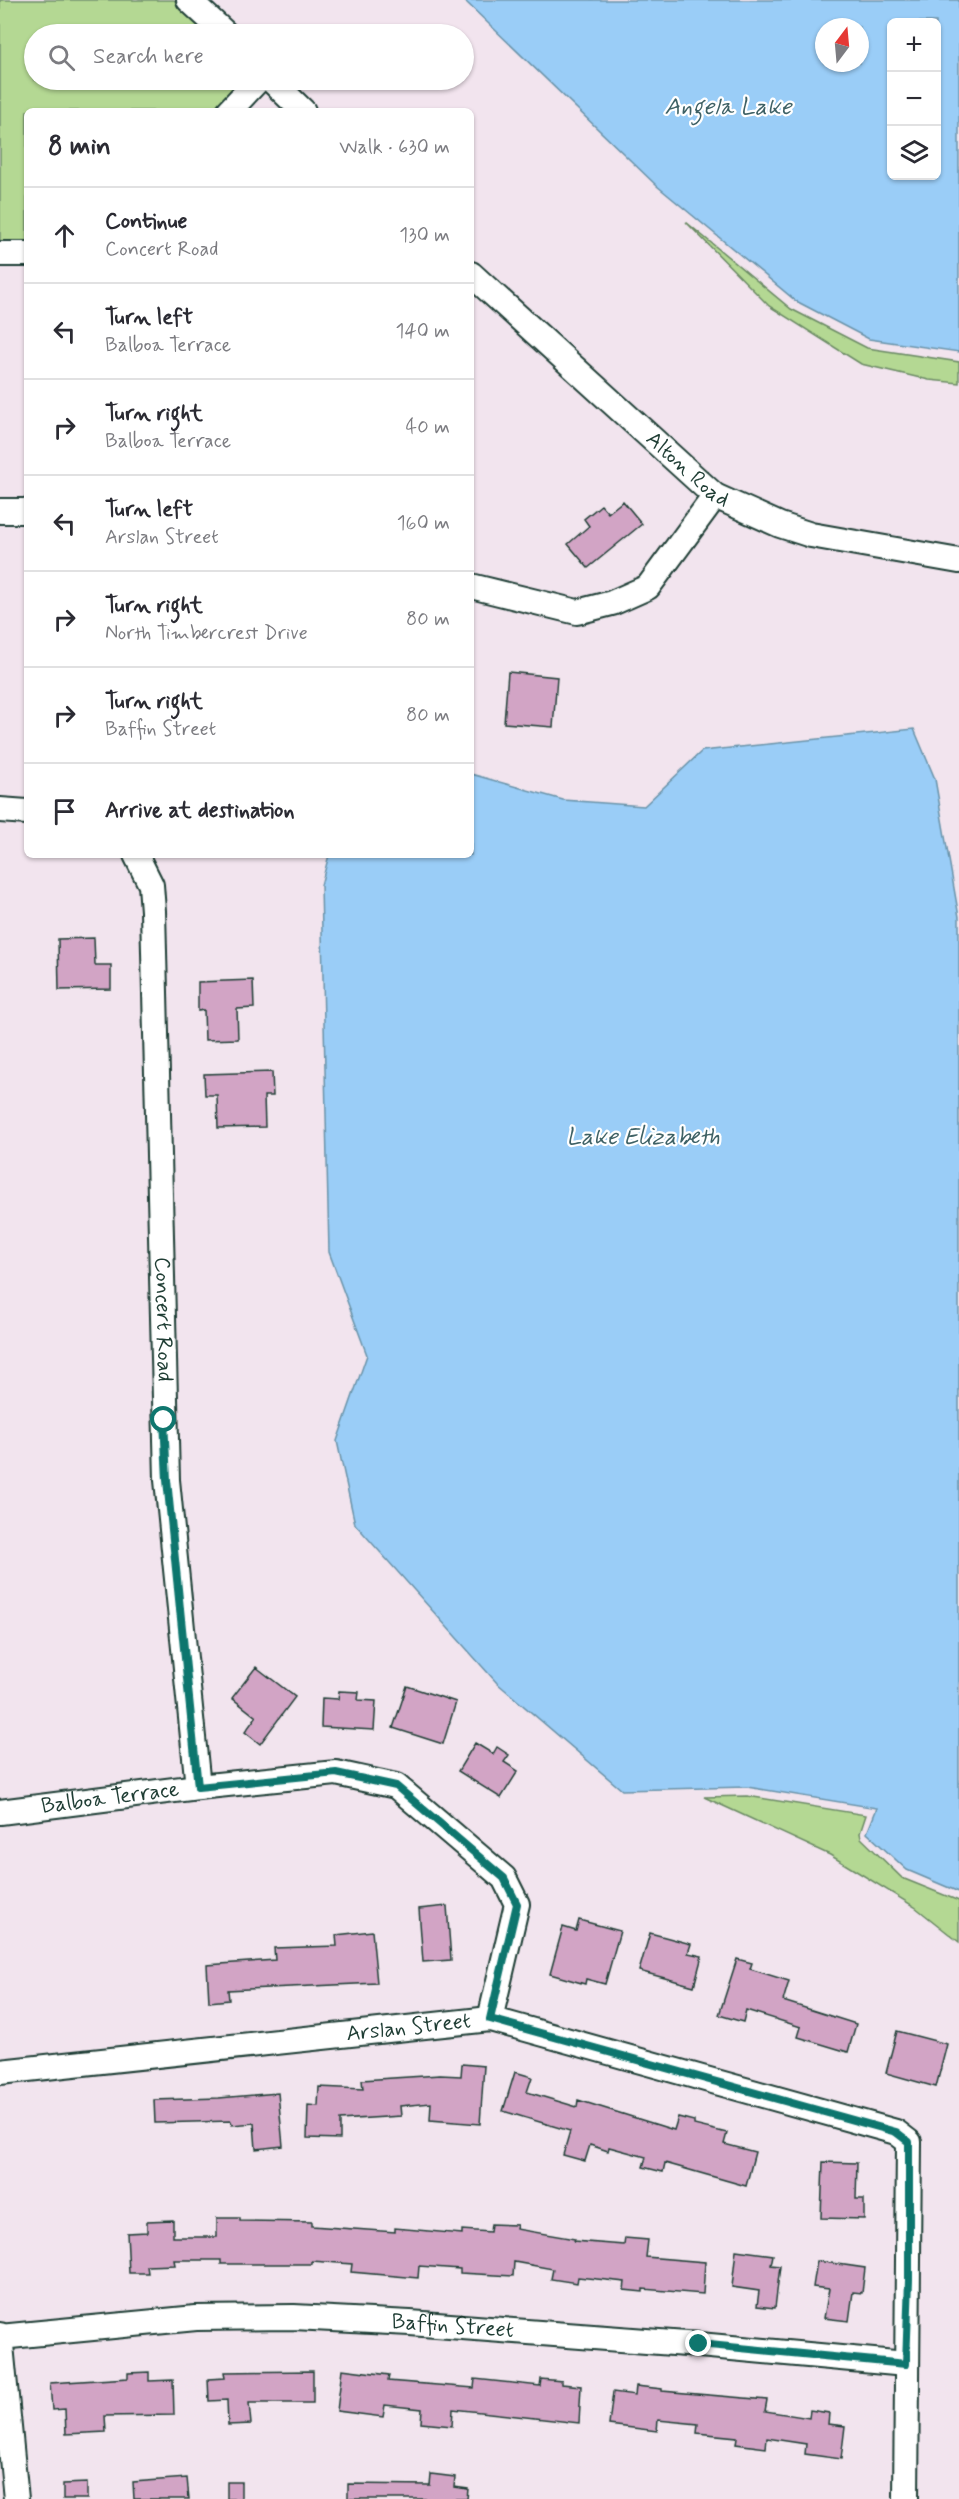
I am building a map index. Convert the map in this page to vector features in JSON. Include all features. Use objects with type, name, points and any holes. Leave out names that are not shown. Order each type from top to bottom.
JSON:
[{"type":"street","points":[[189,0],[215,24]]},
{"type":"street","points":[[232,108],[249,90]]},
{"type":"street","points":[[281,90],[300,108]]},
{"type":"street","points":[[0,254],[24,254]]},
{"type":"street","name":"Alton Road","points":[[474,277],[715,496],[780,525],[812,535],[959,561]]},
{"type":"street","points":[[474,587],[577,612],[612,603],[648,587],[715,496]]},
{"type":"street","points":[[0,511],[24,511]]},
{"type":"street","points":[[0,810],[24,812]]},
{"type":"street","name":"Concert Road","points":[[138,858],[151,885],[153,911],[167,1470],[198,1787]]},
{"type":"street","name":"Balboa Terrace","points":[[0,1812],[198,1787],[336,1773],[396,1786],[504,1878],[517,1904],[490,2019]]},
{"type":"street","name":"Arslan Street","points":[[0,2072],[490,2019],[896,2132],[909,2142],[909,2280],[906,2364]]},
{"type":"street","name":"Baffin Street","points":[[0,2336],[196,2318],[294,2317],[422,2323],[906,2364]]},
{"type":"street","points":[[0,2336],[16,2499]]},
{"type":"street","points":[[906,2364],[906,2499]]},
{"type":"green space","points":[[0,0],[174,0],[199,24],[24,24],[24,90],[237,90],[220,108],[24,108],[24,243],[0,243]]},
{"type":"green space","points":[[686,222],[791,309],[867,348],[959,362],[959,383],[929,380],[861,364],[769,306]]},
{"type":"green space","points":[[747,1796],[866,1815],[860,1833],[861,1838],[902,1878],[959,1901],[959,1942],[915,1907],[830,1855],[704,1797]]},
{"type":"water","name":"Angela Lake","points":[[464,0],[959,0],[959,352],[869,339],[796,301],[657,186]]},
{"type":"water","name":"Lake Elizabeth","points":[[914,729],[935,779],[959,917],[959,1892],[907,1870],[867,1833],[877,1808],[747,1787],[622,1790],[497,1683],[355,1524],[337,1441],[367,1355],[329,1252],[321,885],[328,858],[474,858],[474,775],[563,800],[644,806],[702,751]]},
{"type":"building","points":[[623,501],[642,524],[588,568],[568,544],[589,526],[584,519],[601,505],[608,513]]},
{"type":"building","points":[[508,672],[557,677],[553,727],[504,723]]},
{"type":"building","points":[[94,938],[95,965],[111,965],[111,989],[59,990],[58,939]]},
{"type":"building","points":[[253,980],[254,1008],[237,1009],[238,1039],[205,1040],[204,1010],[198,1011],[198,982]]},
{"type":"building","points":[[272,1072],[273,1096],[264,1096],[265,1127],[218,1128],[217,1095],[205,1095],[204,1074]]},
{"type":"building","points":[[256,1667],[295,1697],[260,1744],[245,1732],[256,1717],[232,1698]]},
{"type":"building","points":[[407,1686],[456,1702],[443,1744],[393,1728]]},
{"type":"building","points":[[339,1691],[359,1692],[358,1700],[376,1701],[374,1730],[321,1727],[322,1698],[338,1699]]},
{"type":"building","points":[[475,1743],[493,1754],[497,1747],[509,1755],[504,1762],[518,1771],[501,1798],[458,1771]]},
{"type":"building","points":[[447,1906],[451,1960],[423,1962],[419,1909]]},
{"type":"building","points":[[579,1920],[620,1931],[605,1984],[586,1979],[585,1984],[550,1974],[563,1927],[576,1931]]},
{"type":"building","points":[[372,1931],[377,1983],[228,1990],[229,2000],[209,2002],[207,1965],[275,1960],[274,1948],[337,1946],[336,1935]]},
{"type":"building","points":[[650,1933],[691,1944],[688,1953],[702,1956],[694,1986],[639,1971]]},
{"type":"building","points":[[737,1959],[752,1963],[750,1969],[789,1981],[783,2001],[856,2024],[848,2052],[798,2037],[801,2027],[746,2010],[743,2022],[719,2015]]},
{"type":"building","points":[[897,2031],[947,2044],[936,2087],[886,2073]]},
{"type":"building","points":[[462,2064],[484,2066],[480,2124],[430,2120],[431,2103],[400,2106],[401,2116],[340,2120],[340,2139],[307,2138],[308,2105],[318,2106],[319,2087],[363,2089],[362,2080],[440,2075],[461,2076]]},
{"type":"building","points":[[515,2072],[532,2077],[527,2092],[577,2107],[578,2100],[674,2130],[678,2117],[694,2121],[694,2125],[727,2133],[724,2144],[755,2152],[746,2186],[665,2163],[663,2172],[643,2167],[646,2157],[609,2147],[608,2151],[590,2145],[585,2161],[563,2155],[570,2131],[503,2111]]},
{"type":"building","points":[[278,2093],[283,2146],[256,2149],[254,2123],[232,2125],[231,2121],[155,2123],[154,2100]]},
{"type":"building","points":[[823,2162],[857,2163],[856,2199],[864,2199],[864,2219],[821,2218]]},
{"type":"building","points":[[217,2218],[240,2218],[240,2221],[312,2222],[312,2226],[395,2232],[395,2228],[462,2234],[462,2230],[490,2232],[491,2224],[517,2225],[516,2229],[575,2239],[574,2241],[624,2245],[625,2238],[648,2240],[646,2257],[705,2262],[703,2294],[643,2289],[643,2292],[624,2290],[625,2282],[578,2277],[577,2283],[551,2279],[553,2269],[514,2262],[513,2276],[460,2273],[460,2269],[419,2266],[418,2278],[351,2272],[352,2264],[312,2261],[312,2264],[221,2264],[221,2260],[174,2260],[175,2265],[147,2266],[148,2273],[129,2273],[127,2233],[147,2232],[147,2221],[173,2220],[173,2237],[217,2237]]},
{"type":"building","points":[[736,2250],[773,2255],[771,2265],[780,2266],[775,2308],[757,2306],[759,2291],[732,2287]]},
{"type":"building","points":[[817,2261],[865,2268],[862,2293],[853,2292],[849,2321],[824,2318],[829,2289],[813,2287]]},
{"type":"building","points":[[342,2369],[389,2375],[388,2381],[474,2388],[475,2379],[540,2386],[541,2379],[562,2381],[562,2384],[581,2386],[579,2423],[453,2409],[452,2426],[421,2423],[422,2409],[385,2405],[383,2417],[337,2411]]},
{"type":"building","points":[[313,2371],[313,2403],[249,2403],[251,2424],[228,2425],[227,2400],[209,2401],[208,2379],[225,2378],[224,2372]]},
{"type":"building","points":[[149,2372],[149,2381],[173,2380],[174,2415],[105,2416],[106,2432],[66,2434],[65,2409],[52,2410],[50,2383],[128,2378],[128,2373]]},
{"type":"building","points":[[636,2386],[662,2389],[662,2391],[767,2400],[765,2411],[809,2418],[810,2410],[829,2413],[828,2424],[845,2426],[841,2459],[805,2454],[806,2444],[767,2438],[766,2448],[736,2444],[737,2437],[697,2433],[698,2424],[658,2420],[657,2431],[609,2425],[613,2392],[635,2395]]},
{"type":"building","points":[[431,2474],[455,2477],[454,2487],[468,2489],[467,2499],[348,2499],[348,2484],[430,2485]]},
{"type":"building","points":[[187,2478],[189,2499],[134,2499],[133,2482]]},
{"type":"building","points":[[227,2482],[241,2482],[241,2499],[227,2499]]},
{"type":"building","points":[[87,2483],[87,2499],[63,2499],[63,2484]]},
{"type":"route","points":[[164,1420],[167,1480],[198,1787],[336,1773],[396,1786],[504,1878],[517,1904],[490,2019],[896,2132],[909,2142],[909,2280],[906,2364],[699,2344]]}]
